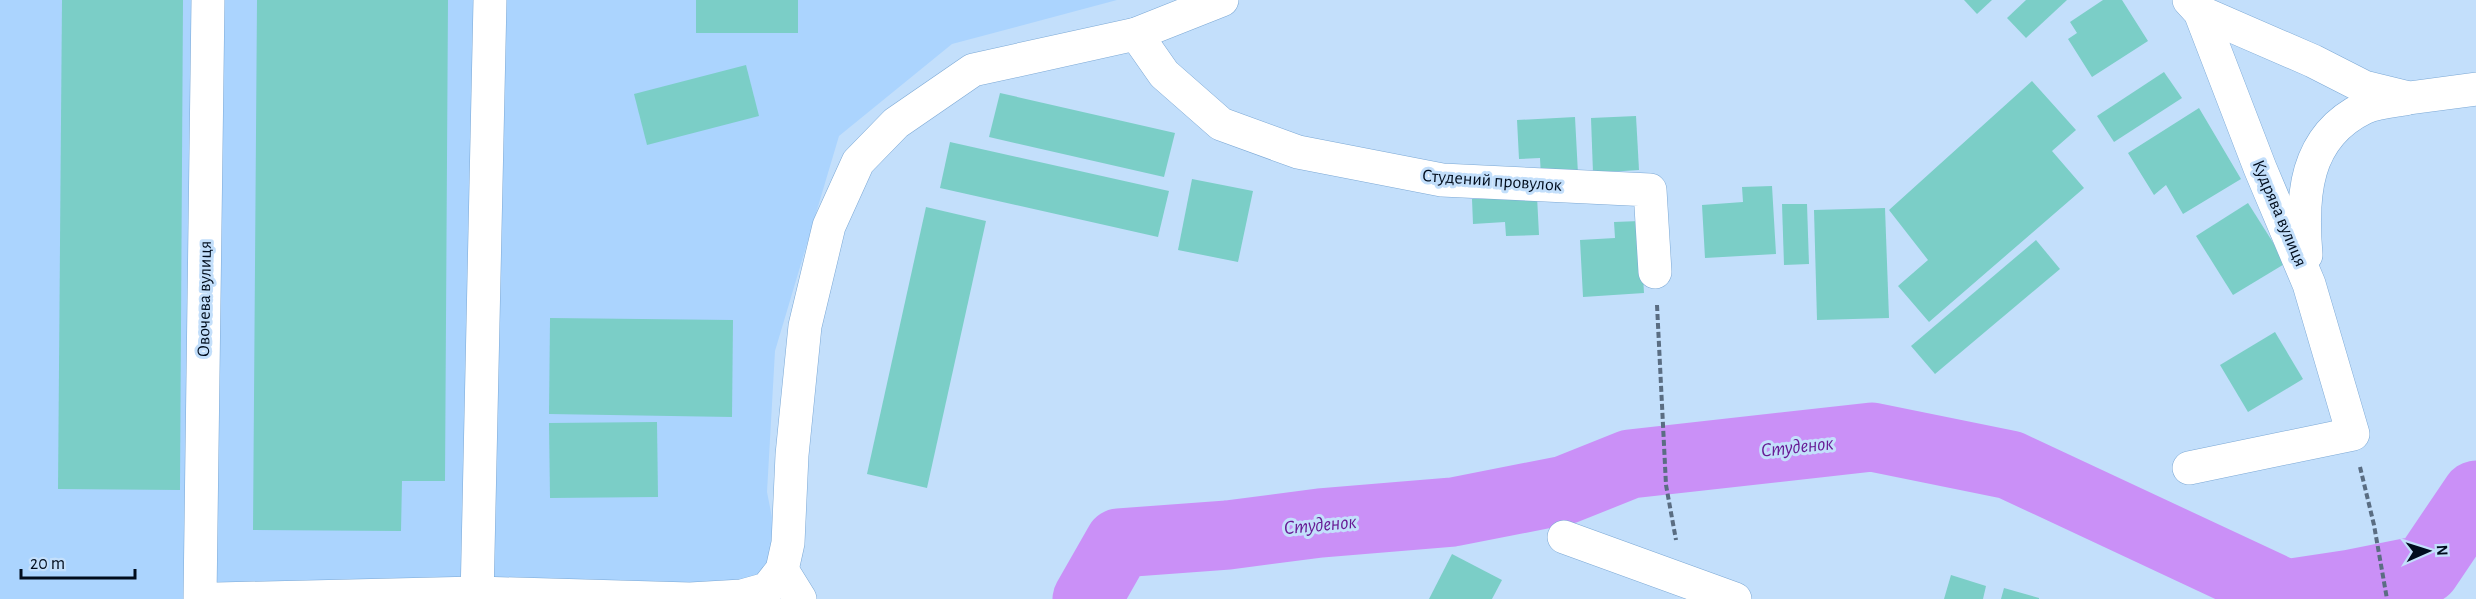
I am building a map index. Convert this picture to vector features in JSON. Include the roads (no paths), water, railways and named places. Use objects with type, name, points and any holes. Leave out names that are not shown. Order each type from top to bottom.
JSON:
[{"type":"street","name":"Овочева вулиця","points":[[200,599],[208,0]]},
{"type":"street","points":[[477,596],[490,0]]},
{"type":"street","points":[[217,599],[477,596],[690,599],[742,596],[767,589],[782,570],[788,543],[792,455],[805,326],[829,226],[858,162],[896,123],[973,70],[1136,34],[1222,0]]},
{"type":"street","points":[[2195,6],[2364,87],[2409,98]]},
{"type":"street","name":"Кудрява вулиця","points":[[2189,468],[2353,434],[2309,284],[2195,6]]},
{"type":"street","name":"Студений провулок","points":[[1136,34],[1164,75],[1221,124],[1298,152],[1442,180],[1650,190],[1655,272]]},
{"type":"street","points":[[2309,284],[2303,220],[2306,186],[2314,160],[2329,134],[2350,116],[2366,107],[2476,88]]},
{"type":"street","points":[[1564,537],[1735,599]]},
{"type":"street","points":[[782,570],[800,599]]},
{"type":"waterway","name":"Студенок","points":[[1087,599],[1119,543],[1228,535],[1320,523],[1453,512],[1565,490],[1630,464],[1872,437],[2010,465],[2286,594],[2426,569],[2476,495]]}]
